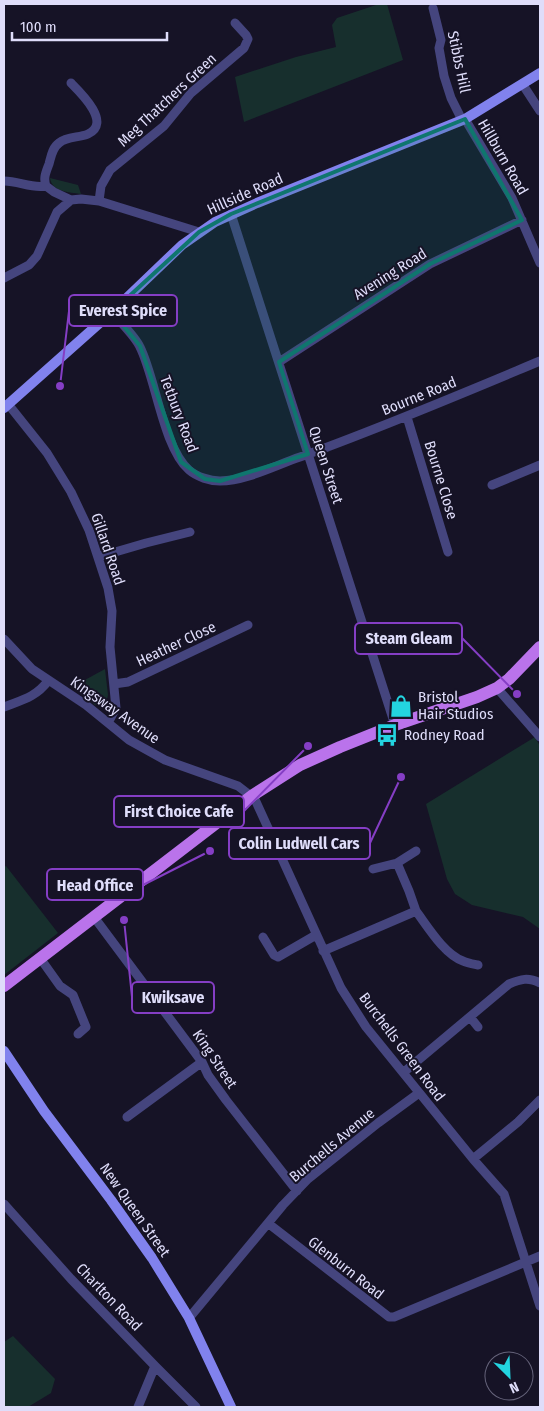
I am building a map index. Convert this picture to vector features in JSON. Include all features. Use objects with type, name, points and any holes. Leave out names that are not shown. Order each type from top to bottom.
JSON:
[{"type":"main road","points":[[4,986],[252,795],[300,765],[340,747],[497,688],[516,673],[540,647]]},
{"type":"street","name":"Stibbs Hill","points":[[433,8],[440,40],[439,48],[444,76],[451,98],[464,120]]},
{"type":"street","name":"Meg Thatchers Green","points":[[99,201],[101,186],[110,170],[164,126],[191,93],[244,48],[248,40],[235,23]]},
{"type":"street","name":"Hillside Road","points":[[6,406],[112,312],[166,259],[199,232],[231,214],[464,120],[540,73]]},
{"type":"street","points":[[71,84],[88,102],[97,119],[97,123],[88,134],[64,140],[56,146],[45,176],[46,186],[71,200],[99,201],[199,232]]},
{"type":"street","points":[[523,85],[540,111]]},
{"type":"street","name":"Hillburn Road","points":[[464,120],[512,198],[540,263]]},
{"type":"street","points":[[4,181],[12,181],[38,188],[46,186]]},
{"type":"street","points":[[4,278],[29,265],[37,256],[58,212],[71,200]]},
{"type":"street","name":"Queen Street","points":[[231,214],[396,725]]},
{"type":"street","name":"Avening Road","points":[[280,362],[430,264],[522,220]]},
{"type":"street","name":"Tetbury Road","points":[[112,312],[140,346],[170,437],[181,462],[190,471],[205,479],[220,481],[239,478],[308,454]]},
{"type":"street","name":"Bourne Road","points":[[308,454],[407,416],[540,361]]},
{"type":"street","name":"Gillard Road","points":[[6,406],[48,453],[68,487],[89,530],[98,556],[111,600],[110,647],[116,708],[108,723]]},
{"type":"street","name":"Bourne Close","points":[[407,416],[448,552]]},
{"type":"street","points":[[492,485],[540,464]]},
{"type":"street","points":[[98,556],[190,532]]},
{"type":"street","name":"Heather Close","points":[[114,684],[128,682],[248,625]]},
{"type":"street","name":"Kingsway Avenue","points":[[4,639],[32,668],[48,681],[146,750],[164,760],[238,786],[252,795]]},
{"type":"street","points":[[4,707],[30,697],[41,690],[48,681]]},
{"type":"street","points":[[497,688],[540,737]]},
{"type":"street","name":"Burchells Green Road","points":[[252,795],[341,988],[366,1026],[419,1093],[504,1194],[540,1306]]},
{"type":"street","points":[[373,869],[397,863],[416,851]]},
{"type":"street","points":[[397,863],[410,891],[416,911],[437,939],[462,961],[478,965]]},
{"type":"street","points":[[323,951],[416,911]]},
{"type":"street","name":"King Street","points":[[94,917],[202,1062],[221,1094],[297,1191]]},
{"type":"street","points":[[262,937],[274,955],[278,957],[316,935]]},
{"type":"street","points":[[40,958],[60,986],[73,995],[86,1027],[78,1034]]},
{"type":"street","points":[[404,1072],[509,984],[522,979],[532,979],[540,983]]},
{"type":"street","points":[[470,1017],[478,1026]]},
{"type":"street","name":"New Queen Street","points":[[4,1051],[44,1110],[152,1258],[189,1318],[231,1407]]},
{"type":"street","points":[[126,1116],[202,1062]]},
{"type":"street","name":"Burchells Avenue","points":[[269,1224],[283,1205],[331,1160],[419,1093]]},
{"type":"street","points":[[473,1159],[518,1122],[540,1100]]},
{"type":"street","name":"Charlton Road","points":[[4,1204],[71,1279],[196,1407]]},
{"type":"street","points":[[189,1318],[269,1224]]},
{"type":"street","name":"Glenburn Road","points":[[269,1224],[389,1317],[394,1317],[525,1263]]},
{"type":"street","points":[[525,1263],[540,1256]]},
{"type":"street","points":[[138,1407],[154,1366]]},
{"type":"highlighted area","points":[[465,119],[522,220],[430,264],[279,362],[308,454],[220,481],[205,479],[181,462],[140,346],[112,312],[199,232],[231,214]]},
{"type":"green space","points":[[379,4],[387,4],[403,60],[244,122],[235,77],[296,57],[336,47],[332,25],[337,18]]},
{"type":"green space","points":[[50,178],[78,185],[81,194],[58,189],[51,183]]},
{"type":"green space","points":[[105,669],[108,695],[107,700],[102,704],[95,705],[72,687]]},
{"type":"green space","points":[[535,737],[540,746],[540,929],[523,917],[472,905],[455,894],[447,879],[426,804]]},
{"type":"green space","points":[[6,866],[58,933],[4,975],[4,867]]},
{"type":"green space","points":[[13,1336],[55,1379],[51,1393],[28,1407],[4,1407],[4,1342]]},
{"type":"place","name":"Everest Spice","points":[[60,386]]},
{"type":"place","name":"Steam Gleam","points":[[517,694]]},
{"type":"place","name":"Bristol Hair Studios","points":[[401,706]]},
{"type":"place","name":"Rodney Road","points":[[387,735]]},
{"type":"place","name":"First Choice Cafe","points":[[308,746]]},
{"type":"place","name":"Colin Ludwell Cars","points":[[401,777]]},
{"type":"place","name":"Head Office","points":[[210,851]]},
{"type":"place","name":"Kwiksave","points":[[124,920]]}]
